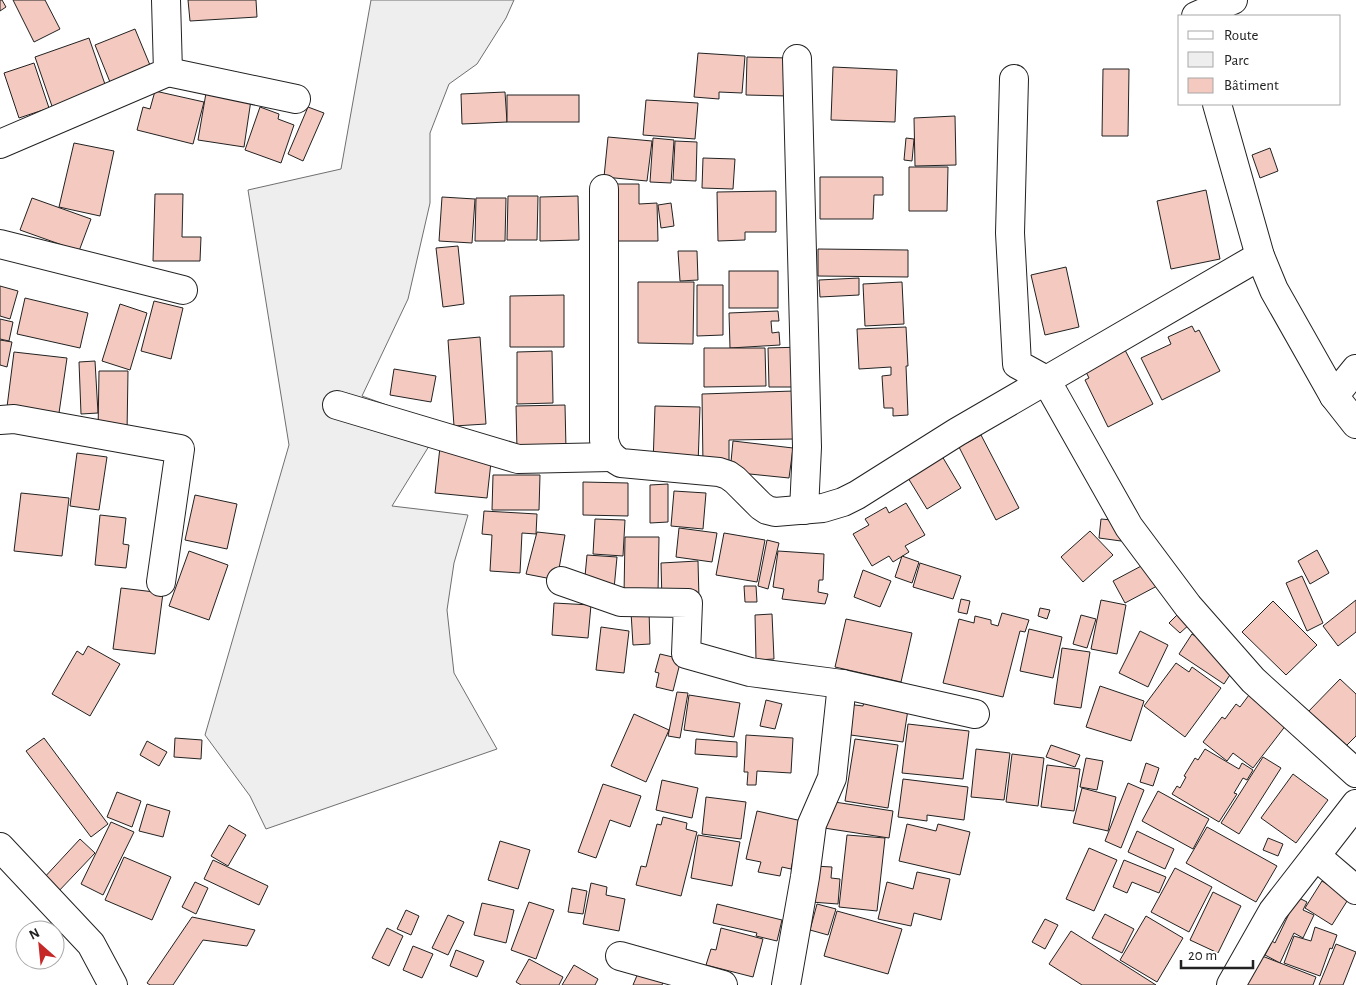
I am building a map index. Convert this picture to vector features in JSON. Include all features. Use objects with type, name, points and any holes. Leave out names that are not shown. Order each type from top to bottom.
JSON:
[{"type":"street","points":[[166,0],[168,72]]},
{"type":"street","points":[[1192,0],[1196,15]]},
{"type":"street","points":[[1198,15],[1233,0]]},
{"type":"street","points":[[798,59],[808,447],[804,510]]},
{"type":"street","points":[[0,144],[168,72],[296,99]]},
{"type":"street","points":[[1014,79],[1010,233],[1017,364],[1046,380],[1129,527],[1188,606],[1253,680],[1356,773]]},
{"type":"street","points":[[1217,105],[1260,256],[1274,290],[1334,396],[1356,424]]},
{"type":"street","points":[[604,189],[604,440],[606,449],[620,463],[719,472],[728,475],[761,506],[775,512],[823,508],[843,502],[857,495],[957,432],[1260,256]]},
{"type":"street","points":[[0,244],[183,290]]},
{"type":"street","points":[[1334,396],[1356,369]]},
{"type":"street","points":[[337,405],[518,459],[612,457]]},
{"type":"street","points":[[0,420],[14,419],[180,449],[161,582]]},
{"type":"street","points":[[561,582],[621,602],[688,603],[686,654],[750,672],[842,684],[975,714]]},
{"type":"street","points":[[786,985],[805,878],[812,824],[832,778],[842,684]]},
{"type":"street","points":[[1232,985],[1273,911],[1356,804]]},
{"type":"street","points":[[0,847],[91,944],[113,985]]},
{"type":"street","points":[[1316,856],[1356,890]]},
{"type":"street","points":[[620,956],[723,985]]},
{"type":"green space","points":[[371,0],[514,0],[506,18],[477,64],[449,84],[430,133],[430,203],[408,299],[362,396],[442,425],[392,506],[468,515],[454,563],[447,610],[454,673],[497,749],[266,829],[250,796],[205,735],[289,445],[248,190],[341,169]]},
{"type":"building","points":[[0,0],[2,0],[6,7],[0,11]]},
{"type":"building","points":[[13,0],[45,0],[60,29],[34,42]]},
{"type":"building","points":[[188,0],[256,0],[257,17],[190,21]]},
{"type":"building","points":[[135,29],[152,70],[112,87],[95,45]]},
{"type":"building","points":[[89,38],[108,93],[54,112],[35,57]]},
{"type":"building","points":[[698,53],[745,56],[742,93],[719,92],[719,99],[694,97]]},
{"type":"building","points":[[747,57],[789,58],[788,96],[746,95]]},
{"type":"building","points":[[34,63],[49,108],[19,118],[4,73]]},
{"type":"building","points":[[833,67],[897,70],[895,122],[831,120]]},
{"type":"building","points":[[1103,69],[1129,69],[1128,136],[1102,136]]},
{"type":"building","points":[[155,91],[204,102],[193,144],[137,130],[143,107],[150,109]]},
{"type":"building","points":[[505,92],[507,122],[462,124],[461,94]]},
{"type":"building","points":[[206,93],[251,100],[244,147],[198,140]]},
{"type":"building","points":[[507,95],[579,95],[579,122],[507,122]]},
{"type":"building","points":[[646,100],[698,103],[695,139],[643,135]]},
{"type":"building","points":[[260,107],[279,114],[278,119],[294,125],[281,163],[245,150]]},
{"type":"building","points":[[308,107],[324,113],[303,161],[288,154]]},
{"type":"building","points":[[955,116],[956,165],[915,166],[914,118]]},
{"type":"building","points":[[608,137],[652,141],[647,181],[604,177]]},
{"type":"building","points":[[653,138],[674,140],[671,183],[650,182]]},
{"type":"building","points":[[906,138],[914,139],[912,161],[904,160]]},
{"type":"building","points":[[675,141],[697,142],[696,181],[673,180]]},
{"type":"building","points":[[74,143],[114,151],[100,216],[59,207]]},
{"type":"building","points":[[1270,148],[1278,171],[1260,178],[1252,155]]},
{"type":"building","points":[[703,158],[735,159],[733,189],[702,188]]},
{"type":"building","points":[[909,167],[948,167],[947,211],[909,211]]},
{"type":"building","points":[[820,177],[883,177],[883,195],[874,195],[873,219],[820,219]]},
{"type":"building","points":[[612,184],[639,184],[639,204],[657,203],[658,241],[612,241]]},
{"type":"building","points":[[1206,190],[1220,259],[1171,269],[1157,201]]},
{"type":"building","points":[[776,191],[776,232],[745,232],[745,240],[718,241],[717,192]]},
{"type":"building","points":[[155,194],[183,194],[182,237],[201,237],[200,261],[153,261]]},
{"type":"building","points":[[508,196],[538,196],[537,240],[507,240]]},
{"type":"building","points":[[578,196],[579,240],[540,241],[540,197]]},
{"type":"building","points":[[442,197],[475,199],[472,243],[439,241]]},
{"type":"building","points":[[32,198],[91,219],[79,251],[20,230]]},
{"type":"building","points":[[476,198],[506,198],[505,241],[475,241]]},
{"type":"building","points":[[671,203],[674,226],[661,228],[658,205]]},
{"type":"building","points":[[458,246],[464,304],[443,307],[436,248]]},
{"type":"building","points":[[818,249],[908,250],[908,277],[818,276]]},
{"type":"building","points":[[678,251],[697,251],[698,280],[680,281]]},
{"type":"building","points":[[1066,267],[1079,327],[1045,335],[1031,275]]},
{"type":"building","points":[[729,271],[778,271],[778,308],[729,308]]},
{"type":"building","points":[[859,278],[859,295],[820,297],[819,280]]},
{"type":"building","points":[[638,282],[694,282],[693,344],[638,343]]},
{"type":"building","points":[[902,282],[904,324],[865,326],[863,284]]},
{"type":"building","points":[[697,285],[723,285],[723,335],[697,336]]},
{"type":"building","points":[[0,286],[18,291],[10,319],[0,316]]},
{"type":"building","points":[[564,295],[564,347],[510,347],[510,296]]},
{"type":"building","points":[[25,298],[88,313],[80,348],[17,334]]},
{"type":"building","points":[[154,301],[183,308],[171,359],[141,351]]},
{"type":"building","points":[[120,304],[147,313],[130,370],[102,361]]},
{"type":"building","points":[[778,311],[779,321],[771,321],[772,333],[779,332],[780,345],[730,348],[729,313]]},
{"type":"building","points":[[0,319],[13,322],[9,341],[0,339]]},
{"type":"building","points":[[1192,326],[1195,332],[1199,330],[1220,371],[1162,400],[1141,358],[1171,344],[1168,337]]},
{"type":"building","points":[[906,327],[908,415],[893,416],[893,408],[884,408],[882,376],[891,375],[891,367],[859,369],[857,329]]},
{"type":"building","points":[[480,337],[486,424],[454,426],[448,340]]},
{"type":"building","points":[[0,340],[12,342],[7,367],[0,365]]},
{"type":"building","points":[[803,347],[804,387],[769,387],[768,348]]},
{"type":"building","points":[[704,348],[765,348],[766,386],[704,387]]},
{"type":"building","points":[[1125,350],[1153,404],[1108,427],[1085,380],[1089,378],[1085,370]]},
{"type":"building","points":[[552,351],[553,403],[517,404],[517,352]]},
{"type":"building","points":[[14,352],[67,358],[59,413],[7,407]]},
{"type":"building","points":[[95,361],[98,413],[81,414],[79,362]]},
{"type":"building","points":[[394,369],[436,376],[431,402],[390,395]]},
{"type":"building","points":[[99,371],[128,371],[127,433],[98,433]]},
{"type":"building","points":[[794,391],[795,439],[729,440],[729,466],[703,466],[702,394]]},
{"type":"building","points":[[565,405],[566,449],[517,450],[516,406]]},
{"type":"building","points":[[655,406],[700,407],[698,465],[653,464]]},
{"type":"building","points":[[981,435],[1019,508],[996,520],[959,447]]},
{"type":"building","points":[[733,441],[793,448],[789,478],[730,472]]},
{"type":"building","points":[[440,447],[492,453],[487,498],[435,493]]},
{"type":"building","points":[[939,451],[961,488],[927,509],[905,473]]},
{"type":"building","points":[[77,453],[107,457],[99,510],[70,506]]},
{"type":"building","points":[[493,475],[540,475],[539,510],[492,510]]},
{"type":"building","points":[[583,482],[628,483],[628,516],[583,515]]},
{"type":"building","points":[[668,484],[668,522],[650,523],[650,485]]},
{"type":"building","points":[[674,491],[706,493],[703,529],[671,526]]},
{"type":"building","points":[[21,493],[69,498],[62,556],[14,551]]},
{"type":"building","points":[[195,495],[237,504],[227,549],[185,540]]},
{"type":"building","points":[[906,503],[925,535],[905,546],[909,552],[893,562],[889,556],[872,566],[853,534],[869,525],[865,519],[886,507],[889,513]]},
{"type":"building","points":[[484,511],[537,514],[536,534],[522,533],[520,573],[490,571],[492,535],[482,534]]},
{"type":"building","points":[[100,515],[126,518],[123,544],[129,545],[126,568],[95,565]]},
{"type":"building","points":[[595,519],[625,520],[623,556],[593,554]]},
{"type":"building","points":[[1101,519],[1123,521],[1121,541],[1099,538]]},
{"type":"building","points":[[679,528],[717,533],[712,562],[676,557]]},
{"type":"building","points":[[1090,531],[1113,555],[1083,582],[1061,557]]},
{"type":"building","points":[[537,532],[565,535],[557,580],[526,574]]},
{"type":"building","points":[[724,533],[765,540],[757,582],[716,575]]},
{"type":"building","points":[[625,537],[659,537],[658,594],[624,594]]},
{"type":"building","points":[[767,540],[779,543],[768,589],[758,586]]},
{"type":"building","points":[[1317,550],[1329,573],[1310,584],[1298,561]]},
{"type":"building","points":[[189,551],[228,565],[209,620],[169,606]]},
{"type":"building","points":[[778,551],[824,554],[823,580],[819,580],[818,592],[828,594],[825,604],[782,599],[784,589],[773,587]]},
{"type":"building","points":[[587,555],[617,557],[614,589],[584,587]]},
{"type":"building","points":[[902,556],[919,562],[912,583],[895,577]]},
{"type":"building","points":[[698,561],[699,599],[662,601],[661,563]]},
{"type":"building","points":[[920,563],[961,576],[953,599],[913,587]]},
{"type":"building","points":[[1145,564],[1157,586],[1125,603],[1113,581]]},
{"type":"building","points":[[863,570],[891,581],[880,607],[854,597]]},
{"type":"building","points":[[1302,576],[1323,623],[1307,631],[1286,583]]},
{"type":"building","points":[[744,586],[756,586],[757,602],[745,602]]},
{"type":"building","points":[[121,588],[163,593],[155,654],[113,649]]},
{"type":"building","points":[[961,599],[970,601],[967,614],[958,612]]},
{"type":"building","points":[[1101,600],[1126,605],[1117,654],[1091,649]]},
{"type":"building","points":[[1356,600],[1356,632],[1338,646],[1323,626]]},
{"type":"building","points":[[1273,601],[1317,645],[1286,675],[1242,632]]},
{"type":"building","points":[[554,603],[591,605],[588,638],[552,635]]},
{"type":"building","points":[[1040,608],[1050,610],[1047,619],[1038,616]]},
{"type":"building","points":[[649,610],[650,644],[633,645],[631,612]]},
{"type":"building","points":[[1180,612],[1191,623],[1180,633],[1169,623]]},
{"type":"building","points":[[1002,613],[1029,620],[1025,632],[1020,631],[1003,697],[943,683],[959,619],[974,623],[975,616],[991,620],[991,624],[998,626]]},
{"type":"building","points":[[772,614],[774,659],[756,660],[755,615]]},
{"type":"building","points":[[1081,615],[1096,619],[1087,648],[1073,644]]},
{"type":"building","points":[[846,619],[912,633],[901,682],[835,667]]},
{"type":"building","points":[[601,627],[629,631],[624,673],[596,670]]},
{"type":"building","points":[[1029,629],[1062,637],[1053,678],[1020,671]]},
{"type":"building","points":[[1140,631],[1168,645],[1148,687],[1119,673]]},
{"type":"building","points":[[1192,634],[1237,664],[1224,684],[1179,654]]},
{"type":"building","points":[[88,646],[120,664],[90,716],[52,694],[77,651],[83,655]]},
{"type":"building","points":[[1062,648],[1090,652],[1081,708],[1054,704]]},
{"type":"building","points":[[660,654],[681,659],[673,691],[656,687],[659,673],[655,672]]},
{"type":"building","points":[[1176,663],[1189,672],[1192,667],[1221,688],[1185,737],[1144,706]]},
{"type":"building","points":[[1340,679],[1356,694],[1356,736],[1343,749],[1306,714]]},
{"type":"building","points":[[1100,686],[1144,701],[1131,741],[1086,727]]},
{"type":"building","points":[[1255,687],[1293,716],[1253,768],[1233,753],[1227,761],[1203,742],[1222,717],[1225,719],[1236,704],[1240,707]]},
{"type":"building","points":[[677,692],[688,693],[680,738],[668,736]]},
{"type":"building","points":[[689,695],[740,703],[734,737],[684,730]]},
{"type":"building","points":[[865,698],[909,703],[903,742],[843,734],[847,704],[863,706]]},
{"type":"building","points":[[766,700],[782,704],[775,729],[760,726]]},
{"type":"building","points":[[634,714],[669,730],[646,782],[611,766]]},
{"type":"building","points":[[908,724],[969,731],[963,779],[902,773]]},
{"type":"building","points":[[746,735],[793,738],[791,773],[757,771],[756,785],[747,785],[748,772],[744,772]]},
{"type":"building","points":[[44,738],[108,824],[91,837],[26,751]]},
{"type":"building","points":[[175,738],[202,740],[201,759],[174,757]]},
{"type":"building","points":[[696,739],[737,742],[737,757],[695,754]]},
{"type":"building","points":[[855,739],[898,745],[888,808],[845,801]]},
{"type":"building","points":[[147,741],[167,752],[159,766],[140,755]]},
{"type":"building","points":[[1051,745],[1080,755],[1075,767],[1046,757]]},
{"type":"building","points":[[976,749],[1010,753],[1004,800],[971,797]]},
{"type":"building","points":[[1205,749],[1239,769],[1242,763],[1253,770],[1247,780],[1243,778],[1234,793],[1237,794],[1219,822],[1172,794],[1177,786],[1180,788],[1186,777],[1184,776],[1195,758],[1198,760]]},
{"type":"building","points":[[1012,754],[1044,758],[1038,806],[1006,802]]},
{"type":"building","points":[[1263,757],[1281,768],[1239,834],[1221,823]]},
{"type":"building","points":[[1086,758],[1103,761],[1097,790],[1080,787]]},
{"type":"building","points":[[1146,763],[1159,768],[1153,786],[1140,782]]},
{"type":"building","points":[[1047,765],[1080,769],[1074,811],[1041,807]]},
{"type":"building","points":[[1293,774],[1328,800],[1296,843],[1261,818]]},
{"type":"building","points":[[903,779],[968,787],[964,820],[927,815],[927,821],[898,817]]},
{"type":"building","points":[[662,780],[698,788],[692,818],[656,810]]},
{"type":"building","points":[[1128,783],[1144,790],[1121,848],[1105,841]]},
{"type":"building","points":[[603,784],[641,796],[630,827],[610,820],[596,858],[578,852]]},
{"type":"building","points":[[1082,788],[1116,797],[1108,831],[1073,823]]},
{"type":"building","points":[[1158,791],[1209,819],[1193,849],[1142,821]]},
{"type":"building","points":[[117,792],[141,801],[132,827],[107,817]]},
{"type":"building","points":[[706,797],[746,802],[741,839],[702,834]]},
{"type":"building","points":[[828,801],[893,811],[889,838],[824,828]]},
{"type":"building","points":[[147,804],[170,811],[163,837],[139,831]]},
{"type":"building","points":[[757,811],[802,821],[791,869],[782,867],[780,876],[758,872],[761,862],[746,859]]},
{"type":"building","points":[[663,817],[687,823],[686,829],[697,832],[681,896],[636,885],[641,866],[646,867],[657,824],[661,825]]},
{"type":"building","points":[[111,822],[134,832],[103,895],[81,884]]},
{"type":"building","points":[[907,824],[936,831],[938,824],[970,832],[960,875],[899,861]]},
{"type":"building","points":[[229,825],[246,835],[228,866],[211,856]]},
{"type":"building","points":[[1207,827],[1277,866],[1256,902],[1186,863]]},
{"type":"building","points":[[1137,831],[1174,849],[1165,869],[1128,852]]},
{"type":"building","points":[[698,835],[740,842],[732,886],[691,878]]},
{"type":"building","points":[[847,835],[885,838],[877,911],[839,907]]},
{"type":"building","points":[[1268,838],[1283,844],[1278,856],[1263,850]]},
{"type":"building","points":[[80,839],[95,853],[56,894],[42,880]]},
{"type":"building","points":[[500,841],[530,850],[518,889],[488,880]]},
{"type":"building","points":[[1089,848],[1117,860],[1094,911],[1066,899]]},
{"type":"building","points":[[124,857],[171,877],[152,920],[105,900]]},
{"type":"building","points":[[213,860],[268,886],[259,905],[204,879]]},
{"type":"building","points":[[1124,860],[1166,877],[1159,893],[1132,882],[1127,893],[1113,887]]},
{"type":"building","points":[[814,866],[832,867],[831,878],[840,879],[838,904],[811,902]]},
{"type":"building","points":[[1175,868],[1212,887],[1189,932],[1151,912]]},
{"type":"building","points":[[917,872],[950,879],[941,920],[914,913],[911,926],[878,919],[887,882],[913,889]]},
{"type":"building","points":[[1322,881],[1349,898],[1332,925],[1305,908]]},
{"type":"building","points":[[195,882],[208,888],[196,914],[182,907]]},
{"type":"building","points":[[591,883],[607,887],[606,895],[625,899],[619,931],[583,924]]},
{"type":"building","points":[[572,888],[587,891],[583,914],[568,912]]},
{"type":"building","points":[[1213,892],[1241,906],[1218,953],[1190,940]]},
{"type":"building","points":[[1297,897],[1307,902],[1303,910],[1314,915],[1303,938],[1294,933],[1280,963],[1265,955],[1272,941],[1275,943]]},
{"type":"building","points":[[529,902],[554,910],[536,959],[511,950]]},
{"type":"building","points":[[482,903],[514,910],[506,943],[474,935]]},
{"type":"building","points":[[717,904],[782,920],[777,941],[756,936],[757,933],[713,923]]},
{"type":"building","points":[[817,904],[836,909],[828,935],[810,930]]},
{"type":"building","points":[[406,910],[419,916],[411,935],[397,929]]},
{"type":"building","points":[[837,911],[902,929],[888,974],[824,956]]},
{"type":"building","points":[[1105,914],[1134,929],[1122,953],[1092,938]]},
{"type":"building","points":[[448,915],[464,922],[448,955],[432,948]]},
{"type":"building","points":[[1146,916],[1183,938],[1157,982],[1120,960]]},
{"type":"building","points":[[192,917],[255,930],[247,946],[203,940],[173,985],[150,985],[147,983]]},
{"type":"building","points":[[1045,919],[1058,925],[1045,949],[1032,942]]},
{"type":"building","points":[[1315,927],[1337,935],[1320,976],[1284,963],[1294,936],[1311,941]]},
{"type":"building","points":[[387,928],[403,936],[389,966],[372,958]]},
{"type":"building","points":[[721,928],[763,939],[753,977],[706,965],[711,949],[716,950]]},
{"type":"building","points":[[1071,931],[1156,985],[1082,985],[1049,964]]},
{"type":"building","points":[[1336,944],[1356,952],[1343,985],[1319,985]]},
{"type":"building","points":[[413,946],[433,954],[422,978],[403,970]]},
{"type":"building","points":[[456,950],[484,961],[477,977],[450,966]]},
{"type":"building","points":[[1257,954],[1316,977],[1313,985],[1245,985]]},
{"type":"building","points":[[529,959],[563,977],[559,985],[521,985],[516,982]]},
{"type":"building","points":[[574,965],[598,979],[595,985],[562,985]]},
{"type":"building","points":[[641,966],[666,975],[662,985],[633,985]]}]
